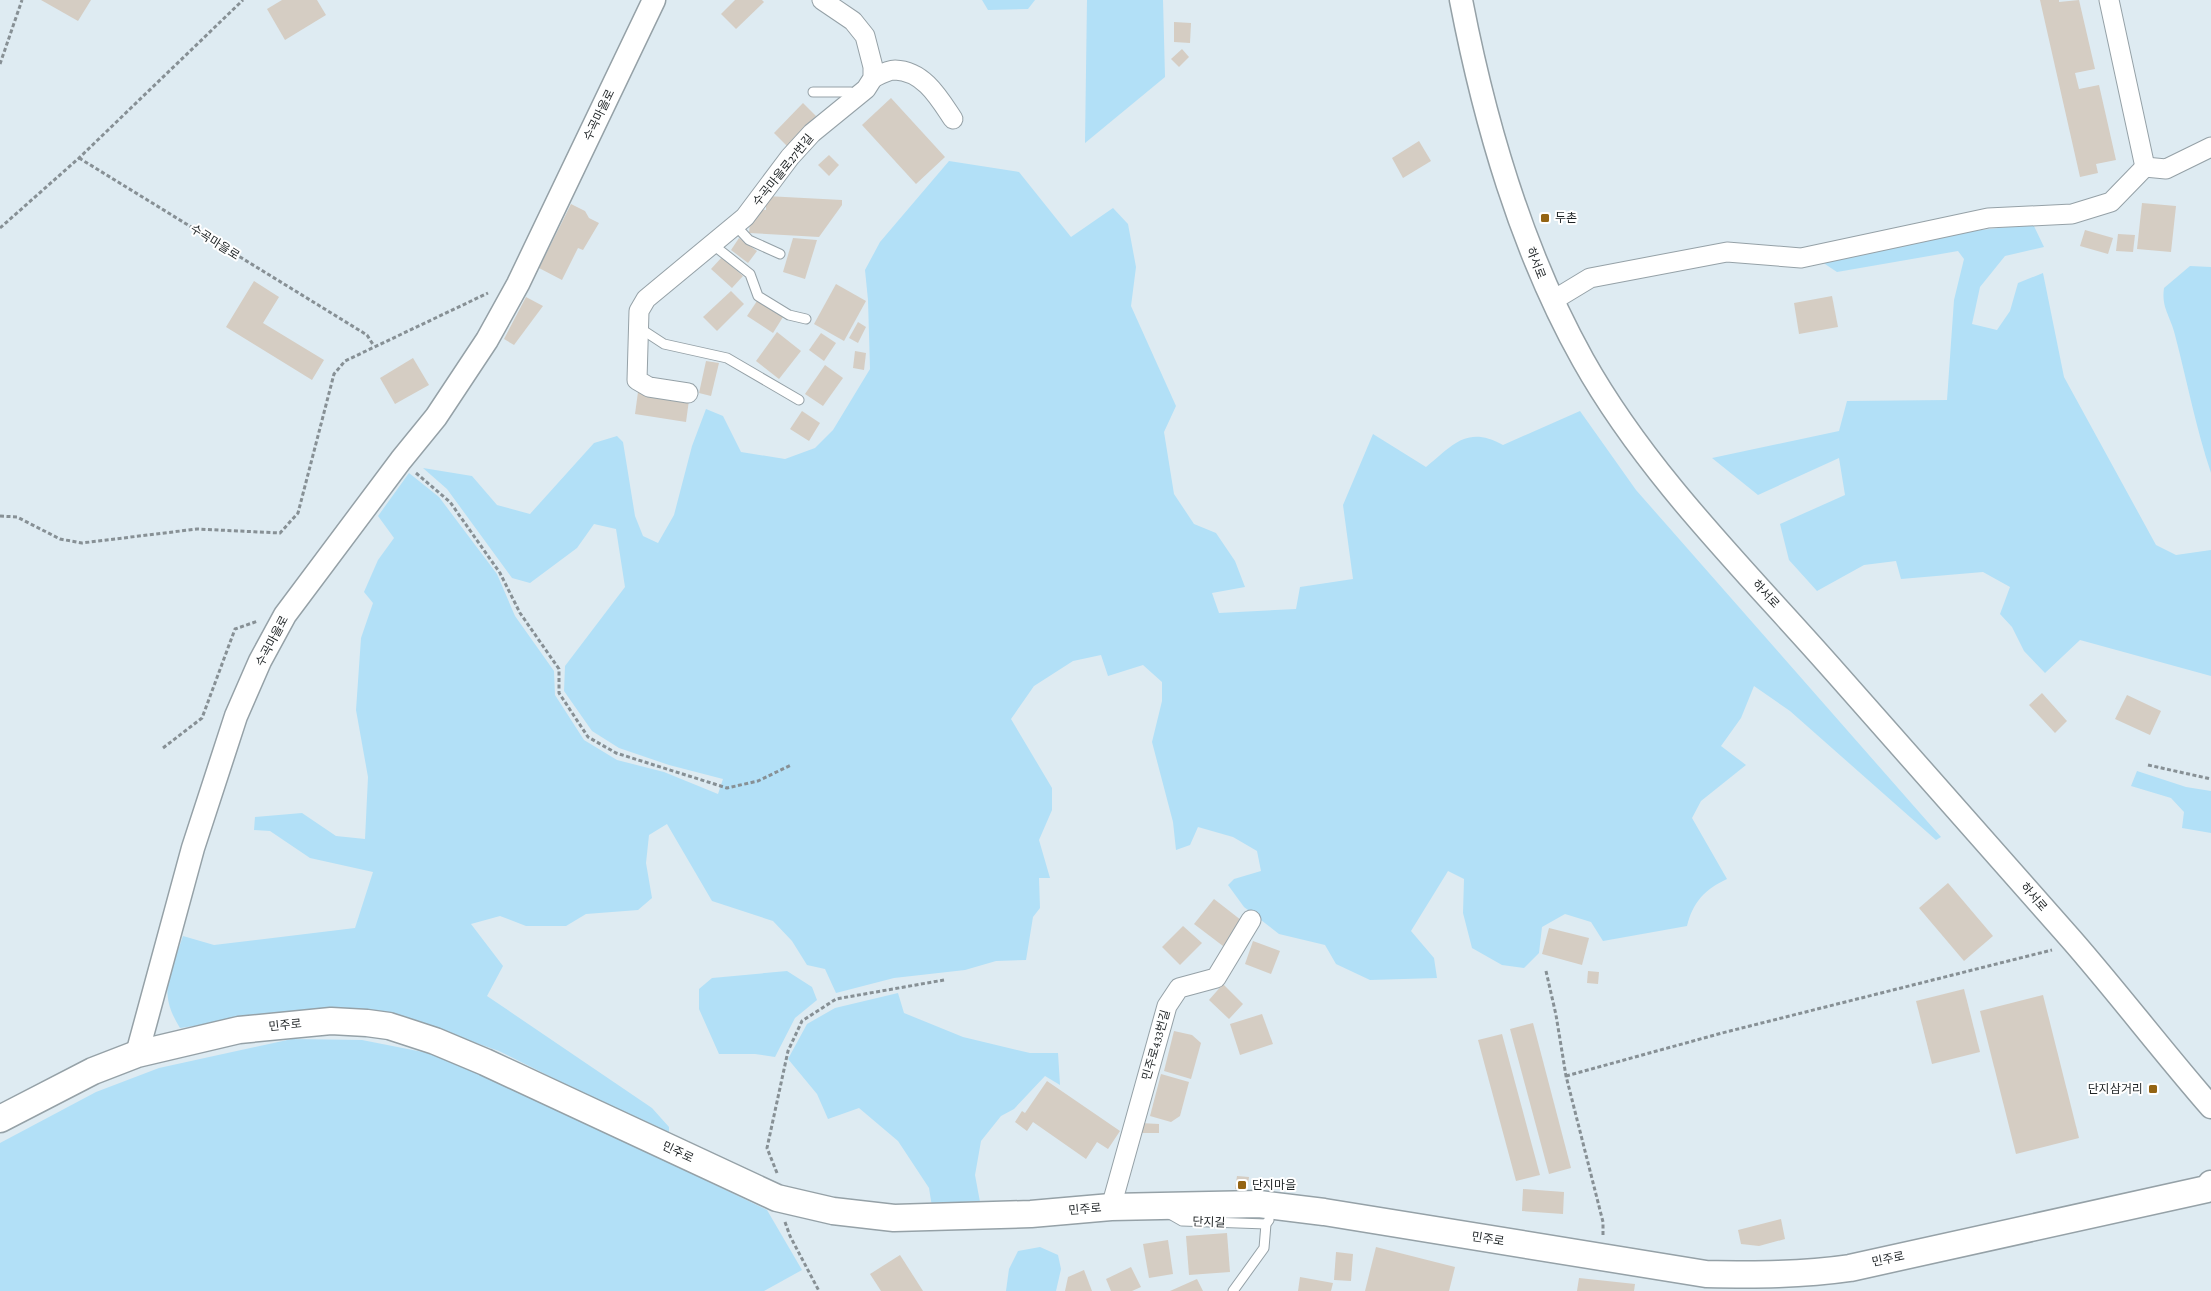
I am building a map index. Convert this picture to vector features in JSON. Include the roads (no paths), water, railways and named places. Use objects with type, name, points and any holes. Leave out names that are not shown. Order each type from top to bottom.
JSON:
[{"type":"main road","name":"민주로","points":[[0,1119],[93,1071],[137,1054],[239,1030],[331,1021],[389,1026],[435,1041],[485,1062],[777,1198],[833,1210],[894,1218],[1031,1214],[1111,1207],[1241,1203],[1273,1215],[1334,1213],[1706,1274],[1809,1274],[1859,1266],[2207,1189],[2211,1184]]},
{"type":"street","name":"수곡마을로","points":[[137,1054],[193,848],[236,716],[260,661],[285,615],[401,460],[436,417],[482,347],[518,284],[654,0]]},
{"type":"street","points":[[822,0],[853,22],[865,36],[873,67],[873,78],[894,70],[917,75],[936,94],[953,119]]},
{"type":"street","name":"하서로","points":[[1461,0],[1471,50],[1502,165],[1523,230],[1552,301],[1584,362],[1624,424],[1709,532],[1780,609],[2073,942],[2211,1107]]},
{"type":"street","points":[[2109,0],[2145,167]]},
{"type":"street","name":"수곡마을로27번길","points":[[688,393],[649,387],[637,380],[639,311],[646,299],[745,217],[790,157],[812,133],[866,89],[873,78]]},
{"type":"street","points":[[1552,301],[1590,278],[1727,252],[1801,258],[1988,218],[2072,214],[2111,202],[2145,167],[2166,168],[2211,147]]},
{"type":"street","name":"민주로433번길","points":[[1111,1207],[1167,1006],[1179,988],[1216,978],[1251,920]]},
{"type":"lane","points":[[813,92],[851,92],[856,97]]},
{"type":"lane","points":[[735,225],[749,240],[780,254]]},
{"type":"lane","points":[[712,244],[750,274],[758,296],[789,315],[806,319]]},
{"type":"lane","points":[[638,326],[664,344],[727,358],[799,400]]},
{"type":"lane","points":[[1234,1291],[1264,1248],[1273,1215]]},
{"type":"place","name":"두촌","points":[[1545,218]]},
{"type":"place","name":"단지삼거리","points":[[2153,1089]]},
{"type":"place","name":"단지마을","points":[[1242,1185]]}]
